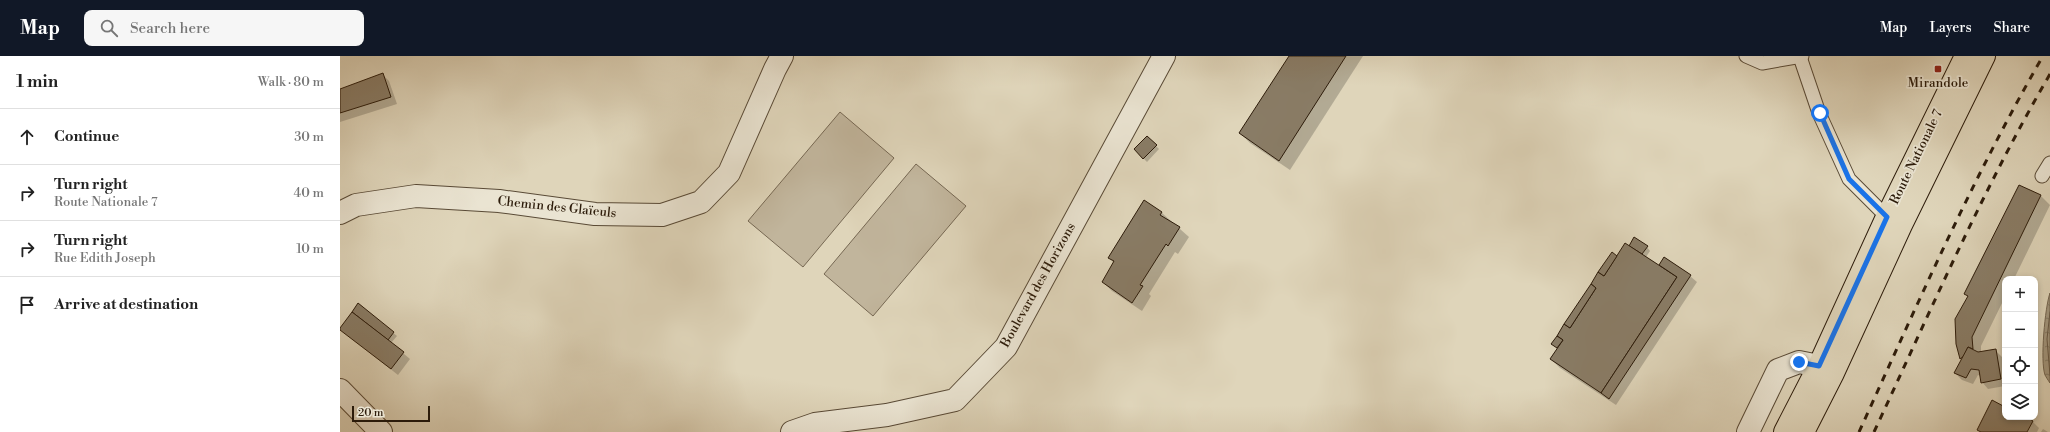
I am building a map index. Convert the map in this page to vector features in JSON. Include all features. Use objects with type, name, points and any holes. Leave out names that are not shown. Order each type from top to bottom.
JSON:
[{"type":"main road","name":"Route Nationale 7","points":[[1785,432],[1819,366],[1887,217],[1966,56]]},
{"type":"main road","points":[[1803,432],[1901,225],[1984,56]]},
{"type":"street","name":"Chemin des Glaïeuls","points":[[340,213],[356,205],[416,196],[499,201],[595,214],[662,215],[701,202],[728,173],[782,56]]},
{"type":"street","name":"Boulevard des Horizons","points":[[792,432],[815,424],[887,415],[948,402],[955,400],[960,395],[1006,347],[1164,56]]},
{"type":"street","points":[[1748,432],[1778,370],[1799,362],[1819,366]]},
{"type":"street","points":[[340,390],[381,432]]},
{"type":"lane","points":[[1746,56],[1762,63],[1801,57],[1820,113],[1849,179],[1887,217]]},
{"type":"lane","points":[[2042,176],[2050,163]]},
{"type":"shaded area","points":[[840,112],[894,158],[803,267],[748,221]]},
{"type":"shaded area","points":[[916,164],[966,206],[873,316],[824,274]]},
{"type":"water","points":[[2050,293],[2050,383],[2045,375],[2043,347],[2045,321]]},
{"type":"building","points":[[1289,56],[1346,56],[1279,161],[1239,133]]},
{"type":"building","points":[[383,73],[391,97],[340,113],[340,89]]},
{"type":"building","points":[[1147,136],[1157,145],[1143,159],[1134,149]]},
{"type":"building","points":[[2019,185],[2041,195],[1972,337],[1973,349],[1968,347],[1964,356],[1960,359],[1956,344],[1955,319],[1968,296],[1964,294]]},
{"type":"building","points":[[1144,200],[1162,212],[1160,215],[1180,227],[1168,246],[1166,244],[1140,285],[1143,286],[1132,303],[1102,282],[1114,261],[1108,258]]},
{"type":"building","points":[[1634,237],[1648,246],[1642,254],[1629,246]]},
{"type":"building","points":[[1625,243],[1677,277],[1601,393],[1550,359],[1563,340],[1557,336],[1564,324],[1570,328],[1596,288],[1591,284],[1598,272],[1604,276]]},
{"type":"building","points":[[1612,252],[1617,256],[1604,276],[1598,272]]},
{"type":"building","points":[[1664,257],[1691,275],[1609,399],[1601,393],[1677,277],[1659,265]]},
{"type":"building","points":[[1591,284],[1596,288],[1570,328],[1564,324]]},
{"type":"building","points":[[358,303],[394,332],[388,340],[352,312]]},
{"type":"building","points":[[352,312],[404,352],[391,369],[340,330]]},
{"type":"building","points":[[1557,336],[1563,340],[1557,348],[1551,344]]},
{"type":"building","points":[[1968,347],[1978,352],[1996,349],[2001,379],[1981,383],[1979,370],[1971,369],[1966,378],[1954,373]]},
{"type":"building","points":[[1992,400],[2002,405],[2002,420],[2033,421],[2027,432],[1981,432],[1977,430]]},
{"type":"railway","points":[[1859,432],[1946,242],[1993,148],[2043,56]]},
{"type":"railway","points":[[1874,432],[1980,206],[2025,117],[2050,74]]},
{"type":"place","name":"Mirandole","points":[[1938,69]]},
{"type":"route","points":[[1799,362],[1819,366],[1887,217],[1849,179],[1820,113]]}]
